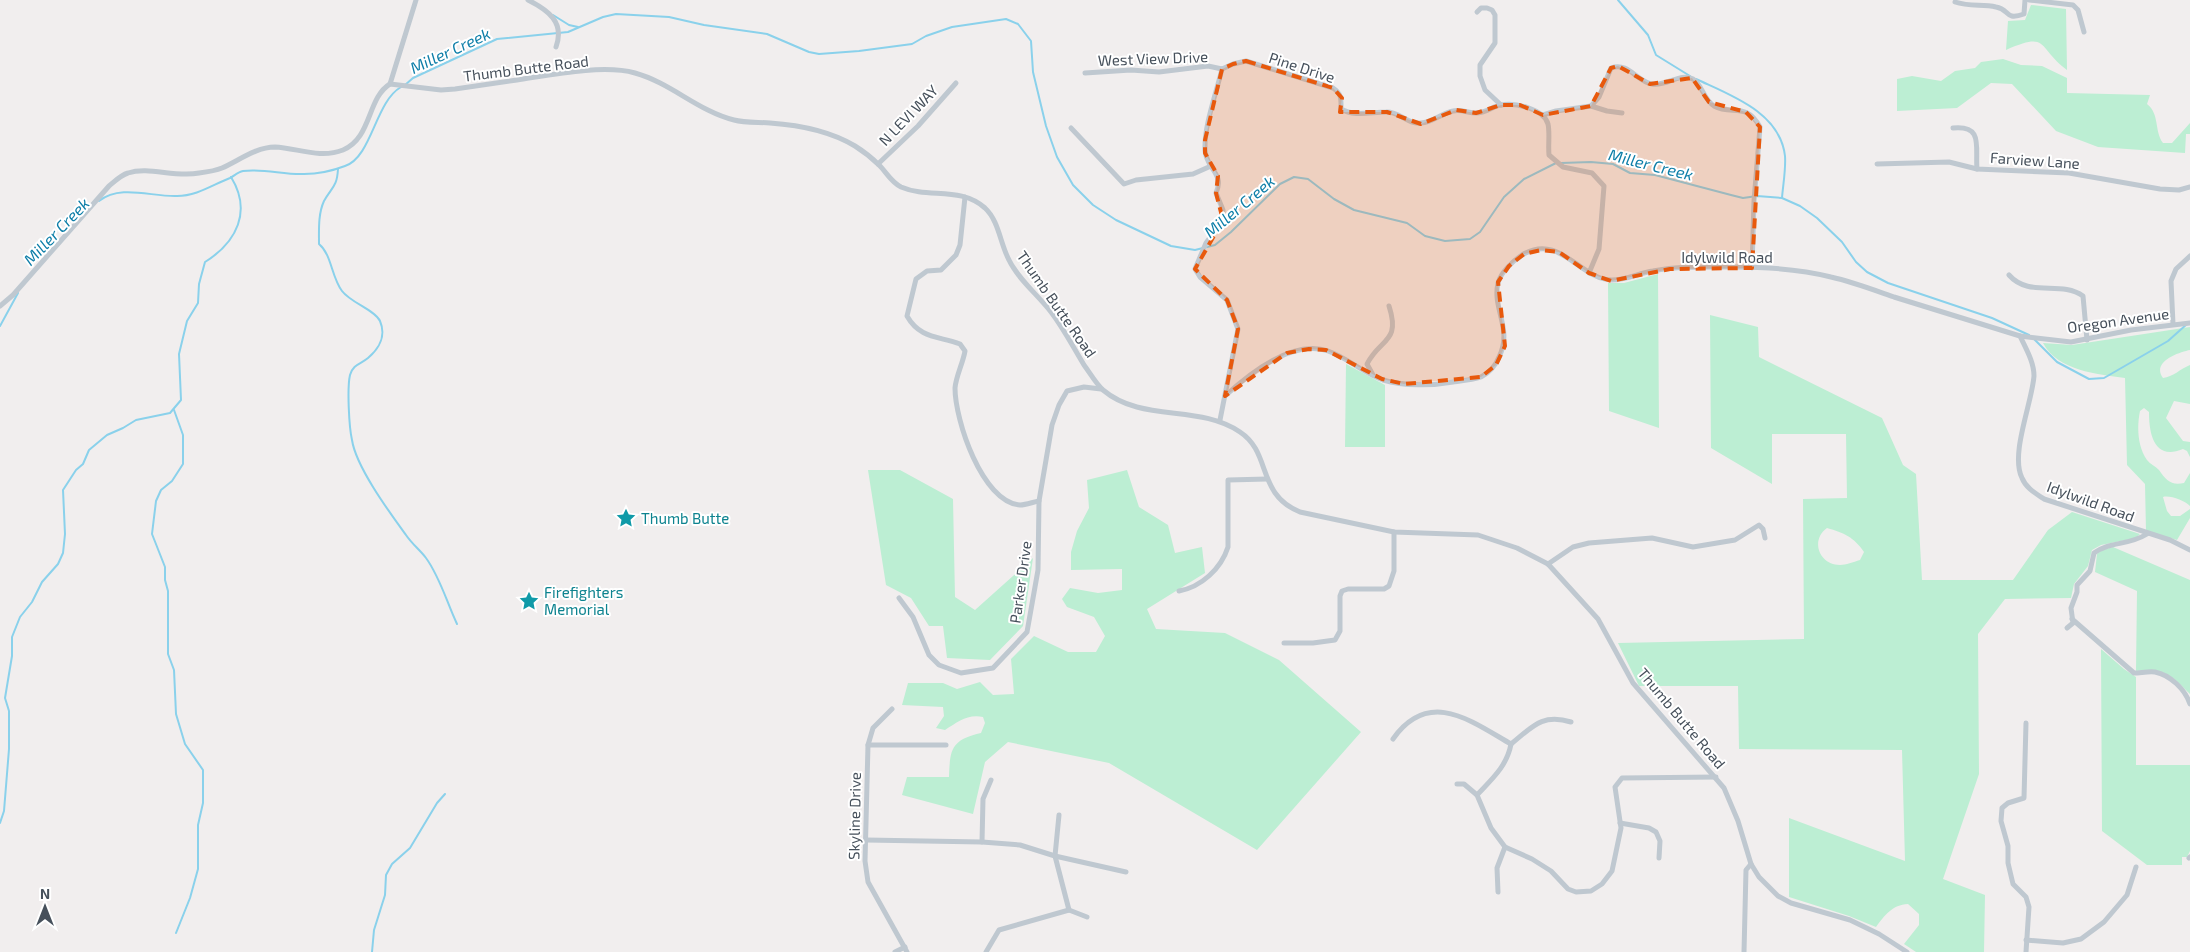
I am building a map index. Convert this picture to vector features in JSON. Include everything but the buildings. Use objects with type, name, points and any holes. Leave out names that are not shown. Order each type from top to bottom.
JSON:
[{"type":"street","points":[[0,306],[13,295],[109,186],[126,173],[142,169],[170,175],[197,174],[220,169],[257,150],[274,147],[333,153],[355,142],[371,116],[381,90],[390,84],[416,0]]},
{"type":"street","points":[[528,0],[548,10],[552,16],[558,28],[559,38],[556,47]]},
{"type":"street","points":[[1955,2],[1974,6],[1997,7],[2009,16],[2017,16],[2024,14],[2025,0]]},
{"type":"street","points":[[2029,0],[2073,5],[2078,10],[2084,32]]},
{"type":"street","points":[[1476,12],[1481,8],[1486,8],[1492,10],[1495,15],[1495,43],[1480,65],[1480,76],[1485,90],[1501,105]]},
{"type":"street","name":"Pine Drive","points":[[1222,69],[1233,64],[1246,62],[1254,64],[1333,88],[1339,92],[1342,98],[1340,109],[1346,112],[1395,113],[1412,123],[1421,124],[1456,110],[1476,113],[1490,111],[1501,105],[1520,105],[1544,116]]},
{"type":"street","name":"West View Drive","points":[[1085,74],[1131,70],[1159,72],[1208,66],[1222,69]]},
{"type":"street","points":[[1591,106],[1598,97],[1611,68],[1618,66],[1626,67],[1650,84],[1669,83],[1683,77],[1692,78],[1698,83],[1709,102],[1717,108],[1746,112],[1756,118],[1760,127],[1754,201],[1752,268]]},
{"type":"street","points":[[1220,420],[1238,329],[1227,300],[1200,277],[1195,268],[1206,243],[1223,220],[1223,210],[1216,193],[1220,186],[1218,176],[1205,153],[1205,140],[1222,69]]},
{"type":"street","name":"Thumb Butte Road","points":[[390,84],[441,90],[562,73],[611,70],[633,72],[671,90],[696,105],[734,120],[795,125],[830,135],[854,146],[878,164],[895,184],[914,193],[948,193],[973,200],[991,216],[1009,262],[1051,311],[1101,389],[1128,405],[1220,420],[1242,433],[1256,448],[1267,479],[1276,496],[1288,507],[1300,512],[1394,532],[1478,535],[1517,548],[1548,564],[1598,619],[1633,683],[1716,777],[1731,804],[1751,864],[1759,877],[1778,896],[1785,900],[1850,920],[1879,934],[1907,952]]},
{"type":"street","name":"N LEVI WAY","points":[[878,164],[918,126],[956,83]]},
{"type":"street","points":[[1589,273],[1599,248],[1604,186],[1592,173],[1563,167],[1549,155],[1548,124],[1544,116],[1556,111],[1591,106],[1606,111],[1622,113]]},
{"type":"street","points":[[1953,128],[1962,127],[1973,132],[1976,137],[1977,169]]},
{"type":"street","points":[[1071,128],[1124,184],[1136,180],[1192,174],[1211,166]]},
{"type":"street","name":"Farview Lane","points":[[1877,164],[1949,162],[1977,169],[2069,173],[2160,189],[2179,190],[2190,187]]},
{"type":"street","points":[[965,197],[960,245],[956,255],[941,270],[927,271],[916,279],[907,316],[913,326],[931,337],[960,344],[966,351],[955,385],[956,399],[972,459],[982,476],[1004,500],[1020,505],[1039,501]]},
{"type":"street","name":"Idylwild Road","points":[[1225,396],[1256,371],[1287,353],[1309,349],[1326,350],[1382,380],[1404,384],[1449,383],[1481,377],[1496,365],[1504,346],[1504,327],[1498,298],[1498,282],[1509,266],[1524,254],[1541,250],[1559,252],[1589,273],[1611,280],[1670,269],[1752,268],[1792,270],[1831,277],[2020,336],[2032,361],[2034,376],[2018,457],[2021,478],[2032,491],[2044,499],[2170,540],[2190,550]]},
{"type":"street","points":[[2173,324],[2170,281],[2176,269],[2190,256]]},
{"type":"street","points":[[2009,275],[2016,282],[2026,287],[2043,290],[2076,291],[2083,296],[2087,340]]},
{"type":"street","points":[[1373,375],[1367,364],[1390,336],[1393,329],[1394,320],[1389,306]]},
{"type":"street","name":"Oregon Avenue","points":[[2020,336],[2070,342],[2173,324],[2190,323]]},
{"type":"street","name":"Parker Drive","points":[[899,598],[913,617],[929,655],[939,665],[962,673],[994,668],[1027,632],[1038,570],[1039,501],[1052,425],[1059,405],[1067,391],[1084,387],[1101,389]]},
{"type":"street","points":[[1179,591],[1187,589],[1203,580],[1216,569],[1225,554],[1228,547],[1228,480],[1267,479]]},
{"type":"street","points":[[1548,564],[1573,548],[1589,543],[1652,538],[1693,547],[1736,540],[1759,525],[1763,529],[1765,538]]},
{"type":"street","points":[[1284,643],[1313,643],[1335,640],[1340,631],[1340,596],[1342,592],[1348,589],[1384,589],[1389,586],[1394,571],[1394,532]]},
{"type":"street","points":[[2066,628],[2073,623],[2071,608],[2077,585],[2090,571],[2094,553],[2101,548],[2136,541],[2147,534]]},
{"type":"street","points":[[2072,619],[2134,674],[2154,672],[2172,680],[2183,691],[2190,704]]},
{"type":"street","name":"Skyline Drive","points":[[892,709],[873,728],[868,745],[864,861],[868,882],[906,950]]},
{"type":"street","points":[[1393,739],[1398,731],[1418,717],[1435,712],[1450,712],[1466,717],[1511,744]]},
{"type":"street","points":[[1477,795],[1495,778],[1509,756],[1511,744],[1536,724],[1546,719],[1558,718],[1571,722]]},
{"type":"street","points":[[2026,723],[2024,798],[2008,803],[2002,808],[2001,821],[2008,846],[2008,863],[2013,884],[2026,897],[2029,907],[2026,952]]},
{"type":"street","points":[[868,745],[946,745]]},
{"type":"street","points":[[1457,784],[1464,784],[1477,795],[1491,828],[1505,847],[1532,859],[1551,871],[1568,889],[1576,892],[1591,891],[1602,884],[1612,871],[1618,850],[1620,823],[1615,786],[1622,778],[1716,777]]},
{"type":"street","points":[[982,842],[983,799],[991,780]]},
{"type":"street","points":[[1059,815],[1055,856],[1069,910]]},
{"type":"street","points":[[1620,823],[1649,828],[1656,832],[1660,841],[1659,858]]},
{"type":"street","points":[[866,840],[982,842],[1020,845],[1055,856],[1126,872]]},
{"type":"street","points":[[1498,892],[1497,868],[1505,847]]},
{"type":"street","points":[[1744,952],[1746,870],[1751,864]]},
{"type":"street","points":[[2026,940],[2063,943],[2081,939],[2104,922],[2127,895],[2136,867]]},
{"type":"street","points":[[986,952],[999,930],[1069,910],[1087,917]]},
{"type":"street","points":[[895,952],[906,950]]},
{"type":"highlighted area","points":[[1246,61],[1333,88],[1342,98],[1340,112],[1387,112],[1421,124],[1456,110],[1476,113],[1501,105],[1520,105],[1543,115],[1591,106],[1611,68],[1618,66],[1650,84],[1692,78],[1709,102],[1746,112],[1760,127],[1752,268],[1670,269],[1611,281],[1589,273],[1559,252],[1541,250],[1524,254],[1509,266],[1498,282],[1505,346],[1496,365],[1481,377],[1404,384],[1382,379],[1326,350],[1309,349],[1287,353],[1225,396],[1238,329],[1227,300],[1195,269],[1223,220],[1216,193],[1218,176],[1205,153],[1205,140],[1222,69]]},
{"type":"green space","points":[[2031,5],[2066,9],[2067,70],[2041,44],[2036,42],[2020,44],[2006,50],[2008,21],[2025,20]]},
{"type":"green space","points":[[2003,59],[2021,65],[2042,66],[2067,78],[2067,93],[2150,95],[2147,104],[2154,113],[2163,143],[2172,143],[2190,123],[2190,134],[2186,134],[2185,153],[2098,147],[2056,131],[2012,84],[1991,83],[1957,108],[1897,111],[1897,79],[1912,76],[1941,81],[1955,71],[1975,68],[1981,62]]},
{"type":"green space","points":[[1658,274],[1659,428],[1609,411],[1608,283],[1624,283]]},
{"type":"green space","points":[[1710,315],[1758,327],[1759,357],[1882,418],[1903,465],[1916,474],[1922,580],[2013,580],[2048,530],[2072,512],[2140,534],[2136,538],[2101,545],[2092,550],[2088,566],[2074,584],[2071,598],[2005,599],[1978,634],[1979,774],[1943,879],[1985,895],[1984,952],[1916,952],[1904,944],[1919,925],[1919,914],[1908,904],[1893,909],[1876,927],[1849,916],[1789,897],[1789,818],[1905,861],[1902,750],[1739,749],[1738,686],[1639,686],[1618,643],[1804,639],[1803,499],[1847,498],[1846,434],[1772,434],[1772,484],[1711,448]],"holes":[[[1827,528],[1848,536],[1856,543],[1864,552],[1860,560],[1840,565],[1827,561],[1819,551],[1818,545],[1822,533]]]},
{"type":"green space","points":[[2190,327],[2190,350],[2168,359],[2163,363],[2160,372],[2163,378],[2173,375],[2190,365],[2190,404],[2174,401],[2166,418],[2183,441],[2190,442],[2190,457],[2187,451],[2183,449],[2173,452],[2159,448],[2152,437],[2149,412],[2144,408],[2140,411],[2138,423],[2141,449],[2148,461],[2172,483],[2184,483],[2190,473],[2190,506],[2177,499],[2163,497],[2167,511],[2171,516],[2180,516],[2190,509],[2190,518],[2177,540],[2146,531],[2145,484],[2127,465],[2125,378],[2079,370],[2058,360],[2043,343],[2072,345]]},
{"type":"green space","points":[[1346,364],[1385,385],[1385,447],[1345,447]]},
{"type":"green space","points":[[868,470],[900,470],[953,499],[955,597],[975,610],[1033,558],[1023,626],[990,660],[947,658],[943,626],[929,626],[911,598],[886,585]]},
{"type":"green space","points":[[1127,470],[1139,507],[1168,525],[1175,553],[1202,547],[1205,573],[1147,609],[1156,629],[1225,633],[1279,660],[1361,732],[1257,850],[1109,763],[1008,742],[985,762],[973,814],[902,795],[907,777],[949,777],[950,759],[954,747],[963,739],[981,733],[985,723],[983,717],[977,716],[963,719],[945,730],[936,728],[944,716],[943,707],[902,705],[908,683],[943,683],[957,689],[980,682],[993,695],[1014,694],[1011,659],[1034,636],[1068,652],[1096,652],[1105,636],[1094,617],[1067,607],[1062,599],[1070,588],[1098,593],[1122,590],[1122,569],[1071,570],[1071,552],[1077,531],[1089,508],[1087,480]]},
{"type":"green space","points":[[2113,547],[2190,580],[2190,694],[2172,677],[2166,674],[2146,670],[2136,671],[2137,591],[2095,572],[2097,554],[2102,550]]},
{"type":"green space","points":[[2101,649],[2136,677],[2136,765],[2190,765],[2190,851],[2187,857],[2182,857],[2182,865],[2147,865],[2102,831]]},
{"type":"waterway","points":[[1618,0],[1648,35],[1656,55],[1690,76]]},
{"type":"waterway","name":"Miller Creek","points":[[405,85],[413,78],[497,39],[568,32],[603,17],[616,14],[669,17],[704,25],[767,34],[809,52],[819,54],[912,44],[926,36],[952,27],[1006,19],[1018,24],[1031,41],[1033,72],[1046,126],[1057,157],[1073,185],[1093,205],[1116,220],[1171,246],[1195,250],[1215,245],[1280,184],[1294,177],[1308,179],[1334,199],[1354,210],[1407,223],[1425,236],[1445,241],[1470,239],[1480,232],[1504,197],[1524,179],[1556,163]]},
{"type":"waterway","points":[[553,15],[569,25],[578,27]]},
{"type":"waterway","points":[[1696,79],[1751,107],[1774,128],[1781,141],[1785,156],[1782,198]]},
{"type":"waterway","name":"Miller Creek","points":[[99,201],[108,196],[126,192],[184,196],[204,190],[243,171],[258,170],[289,174],[309,174],[325,172],[345,166],[354,161],[361,152],[385,104],[392,94],[401,87]]},
{"type":"waterway","name":"Miller Creek","points":[[1561,163],[1591,162],[1613,164],[1630,173],[1655,175],[1743,198],[1757,196],[1782,198],[1800,206],[1817,218],[1842,242],[1856,262],[1867,272],[1888,283],[1992,318],[2029,335]]},
{"type":"waterway","points":[[338,169],[335,183],[324,201],[321,211],[319,244],[327,254],[342,291],[377,317],[382,326],[379,346],[368,358],[355,366],[350,375],[349,417],[355,451],[367,476],[383,502],[408,538],[431,565],[457,624]]},
{"type":"waterway","points":[[0,823],[4,811],[9,749],[9,711],[5,698],[12,656],[12,637],[20,617],[32,602],[42,582],[58,564],[63,553],[65,534],[63,490],[76,470],[83,464],[89,450],[107,435],[136,420],[170,413],[181,400],[179,354],[187,321],[198,303],[199,284],[205,262],[226,245],[238,225],[240,202],[231,177]]},
{"type":"waterway","name":"Miller Creek","points":[[0,326],[18,293]]},
{"type":"waterway","name":"Miller Creek","points":[[2034,339],[2057,362],[2089,379],[2104,378],[2168,341],[2187,324]]},
{"type":"waterway","points":[[174,410],[183,435],[183,464],[172,481],[161,490],[156,501],[152,534],[165,567],[165,580],[168,591],[168,654],[174,670],[176,714],[185,744],[203,770],[203,803],[198,825],[198,869],[190,898],[176,933]]},
{"type":"waterway","points":[[372,952],[374,930],[385,895],[386,875],[392,864],[410,848],[437,803],[445,794]]},
{"type":"place","name":"Thumb Butte","points":[[626,518]]},
{"type":"place","name":"Firefighters Memorial","points":[[529,601]]}]
